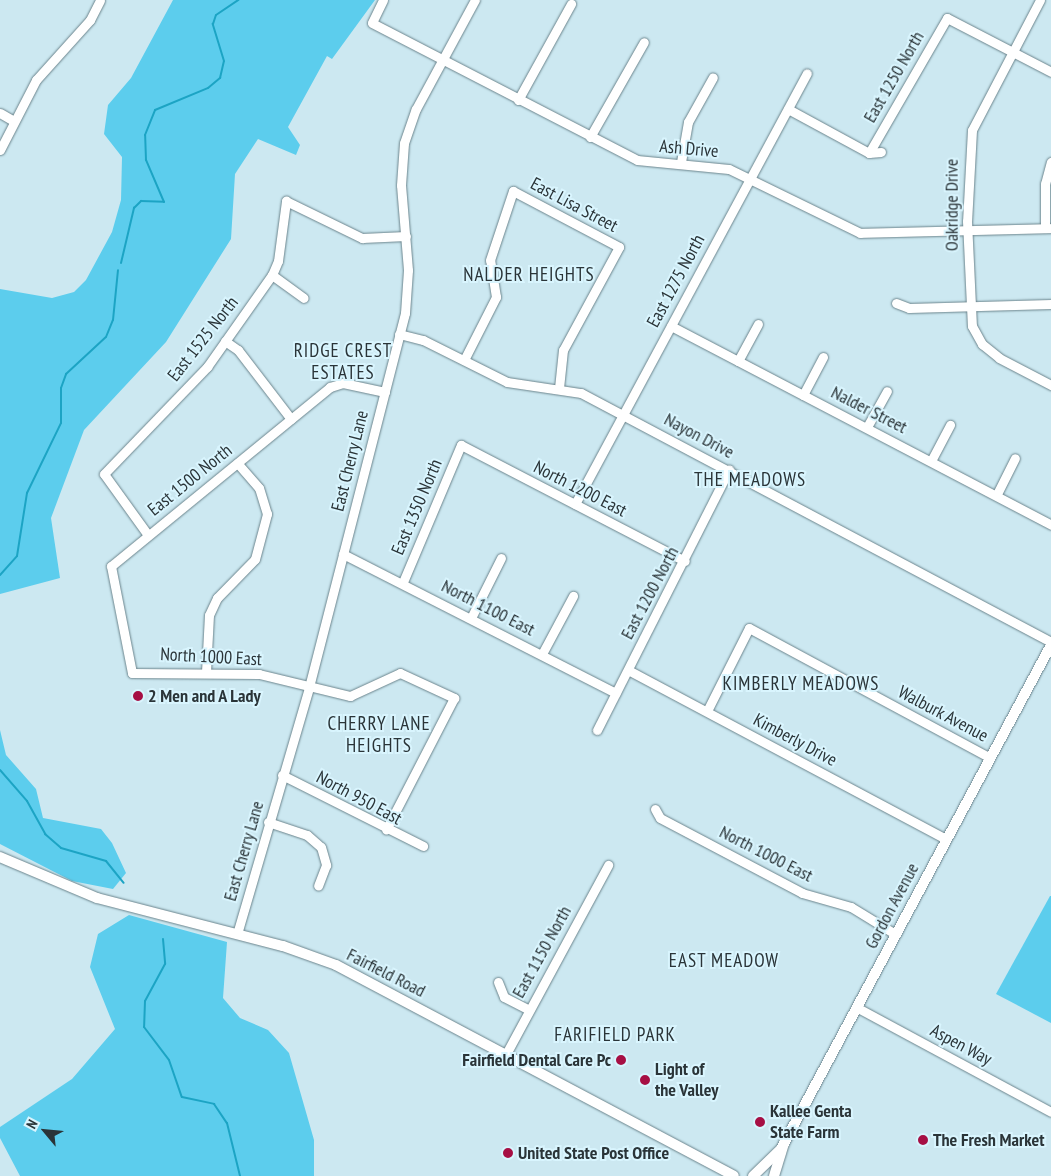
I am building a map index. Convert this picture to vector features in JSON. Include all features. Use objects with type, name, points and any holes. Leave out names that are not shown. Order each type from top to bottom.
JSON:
[{"type":"main road","name":"Gordon Avenue","points":[[753,1176],[784,1141],[1051,643]]},
{"type":"main road","name":"Fairfield Road","points":[[0,857],[97,898],[237,934],[336,965],[734,1176]]},
{"type":"main road","points":[[774,1176],[784,1141]]},
{"type":"street","points":[[0,150],[14,121],[46,67],[90,20],[100,0]]},
{"type":"street","name":"Ash Drive","points":[[383,0],[372,23],[637,160],[708,164],[750,178],[860,233],[1048,228]]},
{"type":"street","name":"East Cherry Lane","points":[[237,934],[268,822],[309,687],[385,392],[408,294],[406,236],[401,185],[404,143],[416,109],[475,0]]},
{"type":"street","name":"Oakridge Drive","points":[[1040,0],[972,130],[968,153],[968,231],[972,326],[982,344],[1051,384]]},
{"type":"street","points":[[518,100],[571,4]]},
{"type":"street","name":"East 1250 North","points":[[869,153],[947,18],[1012,52]]},
{"type":"street","points":[[590,137],[644,42]]},
{"type":"street","points":[[1012,52],[1051,72]]},
{"type":"street","name":"East 1275 North","points":[[575,504],[807,74]]},
{"type":"street","points":[[681,162],[688,122],[713,77]]},
{"type":"street","points":[[788,109],[869,153],[882,152]]},
{"type":"street","points":[[0,113],[14,121]]},
{"type":"street","points":[[1048,228],[1045,184],[1051,162]]},
{"type":"street","name":"East Lisa Street","points":[[464,360],[496,297],[490,260],[513,191],[618,247],[563,350],[559,387]]},
{"type":"street","name":"East 1525 North","points":[[148,535],[104,474],[207,367],[272,275],[278,261],[286,201],[362,238],[406,236]]},
{"type":"street","points":[[272,275],[304,298]]},
{"type":"street","points":[[896,303],[909,308],[1051,304]]},
{"type":"street","points":[[738,361],[758,324]]},
{"type":"street","name":"Nalder Street","points":[[671,326],[997,494],[1051,525]]},
{"type":"street","name":"Nayon Drive","points":[[399,334],[423,340],[507,382],[559,387],[582,393],[1051,643]]},
{"type":"street","points":[[225,341],[238,350],[291,419]]},
{"type":"street","points":[[803,394],[823,357]]},
{"type":"street","name":"East 1500 North","points":[[132,673],[111,566],[330,387],[343,383],[385,392]]},
{"type":"street","points":[[867,427],[886,391]]},
{"type":"street","points":[[931,460],[950,425]]},
{"type":"street","name":"North 1200 East","points":[[460,445],[685,561]]},
{"type":"street","name":"East 1350 North","points":[[403,582],[460,445]]},
{"type":"street","points":[[997,494],[1015,458]]},
{"type":"street","points":[[206,672],[209,615],[217,598],[255,559],[267,502],[237,463]]},
{"type":"street","name":"East 1200 North","points":[[597,730],[685,561],[729,470]]},
{"type":"street","name":"North 1100 East","points":[[343,554],[403,582],[616,693]]},
{"type":"street","points":[[471,618],[501,558]]},
{"type":"street","points":[[542,654],[573,596]]},
{"type":"street","name":"Walburk Avenue","points":[[706,711],[749,628],[990,758]]},
{"type":"street","name":"Kimberly Drive","points":[[628,670],[946,839]]},
{"type":"street","name":"North 1000 East","points":[[132,673],[206,672],[259,674],[350,696],[400,673],[454,698],[386,830]]},
{"type":"street","name":"North 950 East","points":[[282,775],[386,830],[423,846]]},
{"type":"street","name":"North 1000 East","points":[[655,809],[660,818],[802,893],[851,907],[895,934]]},
{"type":"street","points":[[268,822],[307,835],[321,847],[326,865],[318,886]]},
{"type":"street","name":"East 1150 North","points":[[506,1054],[608,865]]},
{"type":"street","points":[[498,982],[504,997],[529,1010]]},
{"type":"street","name":"Aspen Way","points":[[856,1007],[1051,1112]]},
{"type":"shaded area","points":[[173,0],[375,0],[332,59],[327,56],[288,127],[300,145],[296,155],[258,139],[235,174],[231,239],[166,342],[84,430],[51,518],[60,578],[0,594],[0,289],[52,298],[74,292],[86,280],[112,232],[121,200],[122,157],[104,134],[108,105],[131,78]]},
{"type":"shaded area","points":[[0,730],[6,755],[36,789],[43,818],[101,829],[112,843],[126,873],[113,889],[72,881],[0,844]]},
{"type":"shaded area","points":[[1051,896],[1051,1023],[996,994]]},
{"type":"shaded area","points":[[129,915],[227,942],[223,998],[240,1018],[268,1030],[289,1053],[314,1140],[314,1176],[20,1176],[0,1138],[0,1127],[72,1079],[115,1029],[90,967],[98,934]]},
{"type":"waterway","points":[[121,263],[134,208],[141,201],[164,202],[146,160],[145,135],[155,110],[208,88],[220,78],[224,61],[213,24],[216,15],[238,0]]},
{"type":"waterway","points":[[0,575],[17,556],[27,493],[61,423],[61,388],[66,374],[106,337],[113,320],[118,270]]},
{"type":"waterway","points":[[0,770],[27,801],[45,834],[61,848],[106,861],[124,883]]},
{"type":"waterway","points":[[163,939],[165,964],[145,1001],[144,1027],[169,1060],[182,1097],[214,1104],[227,1123],[240,1176]]},
{"type":"place","name":"2 Men and A Lady","points":[[138,696]]},
{"type":"place","name":"Fairfield Dental Care Pc","points":[[621,1060]]},
{"type":"place","name":"Light of the Valley","points":[[645,1080]]},
{"type":"place","name":"Kallee Genta State Farm","points":[[760,1122]]},
{"type":"place","name":"The Fresh Market","points":[[923,1140]]},
{"type":"place","name":"United State Post Office","points":[[508,1153]]},
{"type":"district","name":"NALDER HEIGHTS","points":[[529,275]]},
{"type":"district","name":"RIDGE CREST ESTATES","points":[[343,362]]},
{"type":"district","name":"THE MEADOWS","points":[[750,480]]},
{"type":"district","name":"KIMBERLY MEADOWS","points":[[801,684]]},
{"type":"district","name":"CHERRY LANE HEIGHTS","points":[[379,735]]},
{"type":"district","name":"EAST MEADOW","points":[[724,961]]},
{"type":"district","name":"FARIFIELD PARK","points":[[615,1035]]}]
